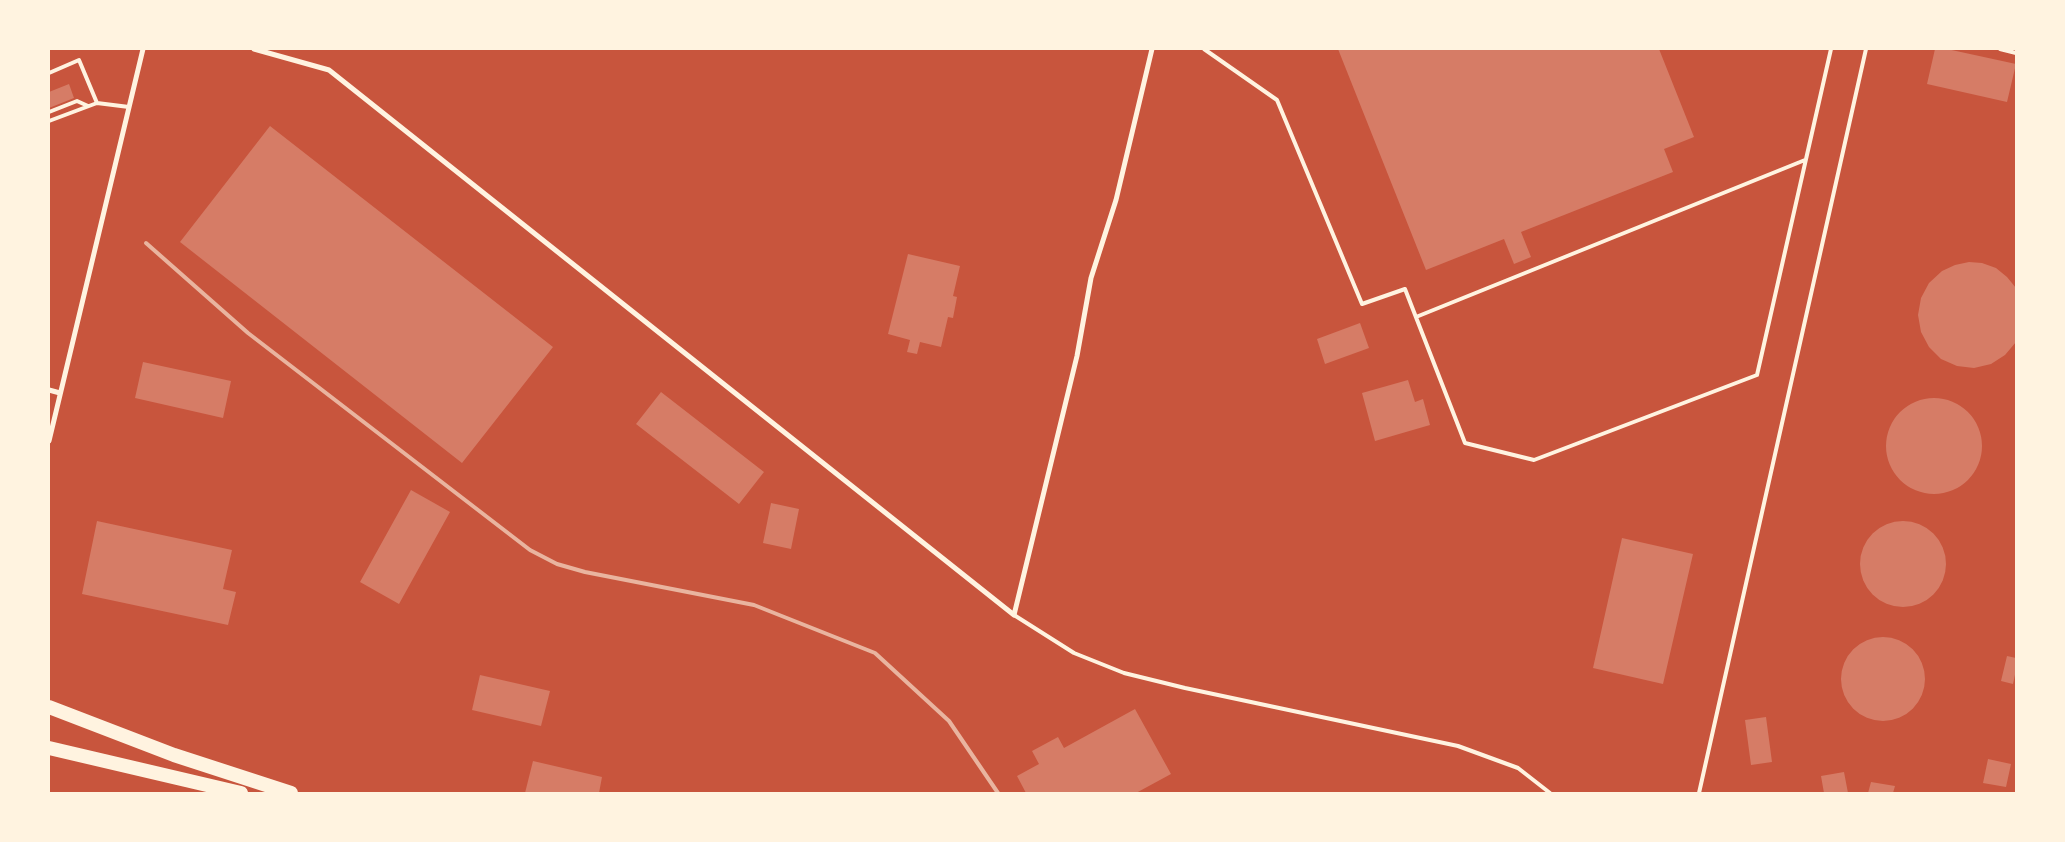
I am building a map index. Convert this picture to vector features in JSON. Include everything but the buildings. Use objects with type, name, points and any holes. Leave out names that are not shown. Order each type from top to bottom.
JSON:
[{"type":"highway","points":[[49,707],[174,755],[291,793]]},
{"type":"highway","points":[[49,748],[241,793]]},
{"type":"street","points":[[49,441],[143,49]]},
{"type":"street","points":[[254,49],[329,70],[1014,615],[1077,356],[1091,278],[1116,200],[1152,49]]},
{"type":"street","points":[[49,390],[60,393]]},
{"type":"lane","points":[[1204,49],[1277,100],[1362,304],[1405,289],[1465,443],[1534,460],[1757,375],[1831,49]]},
{"type":"lane","points":[[1699,793],[1866,49]]},
{"type":"lane","points":[[2000,49],[2016,53]]},
{"type":"lane","points":[[49,72],[79,60],[97,103]]},
{"type":"lane","points":[[49,112],[77,101],[88,106]]},
{"type":"lane","points":[[49,121],[97,103],[129,107]]},
{"type":"lane","points":[[1416,316],[1806,160]]},
{"type":"lane","points":[[1014,615],[1074,653],[1124,673],[1458,746],[1518,768],[1550,793]]},
{"type":"railway","points":[[146,243],[248,333],[530,550],[557,564],[585,572],[754,605],[875,653],[949,721],[998,793]]}]
